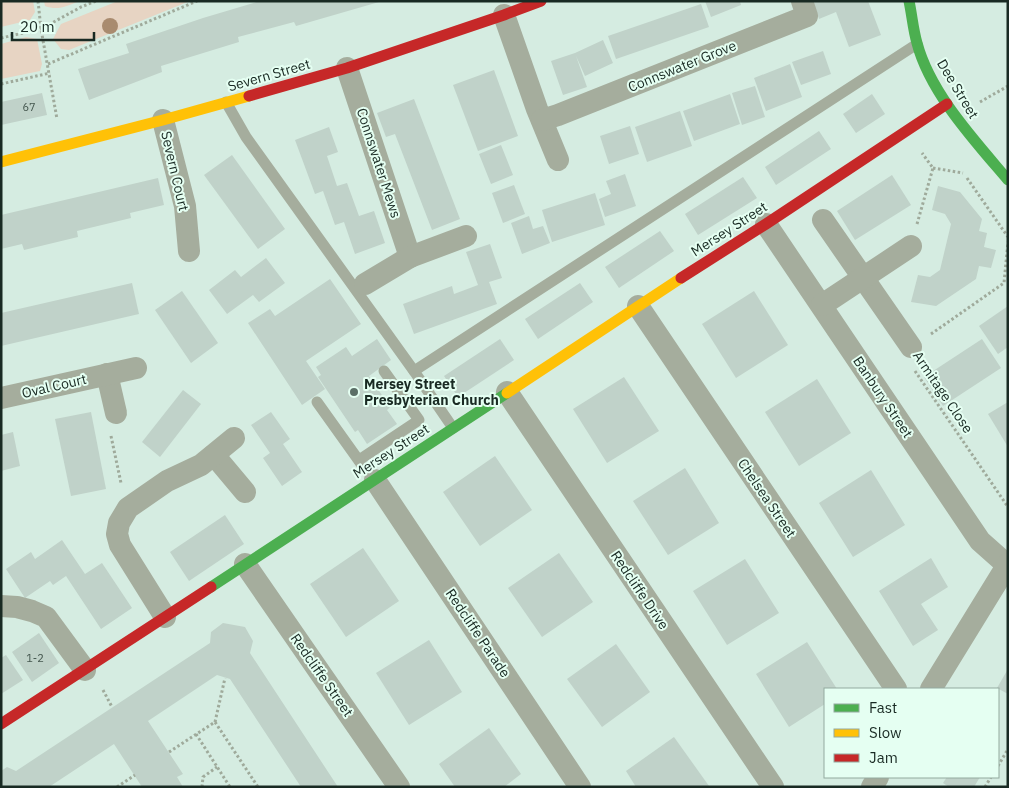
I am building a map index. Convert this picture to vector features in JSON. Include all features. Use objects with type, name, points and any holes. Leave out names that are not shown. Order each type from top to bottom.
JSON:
[{"type":"street","name":"Severn Street","points":[[1,162],[62,148],[347,68],[541,1]]},
{"type":"street","name":"Connswater Grove","points":[[542,120],[807,16],[802,1]]},
{"type":"street","name":"Dee Street","points":[[909,1],[917,44],[930,77],[946,104],[966,131],[1008,180]]},
{"type":"street","points":[[504,15],[537,109],[558,160]]},
{"type":"street","name":"Connswater Mews","points":[[347,68],[410,257]]},
{"type":"street","name":"Mersey Street","points":[[1,724],[766,224],[946,104]]},
{"type":"street","name":"Severn Court","points":[[164,120],[185,206],[189,251]]},
{"type":"street","points":[[824,220],[911,347]]},
{"type":"street","name":"Banbury Street","points":[[766,224],[980,541],[1007,565]]},
{"type":"street","points":[[361,287],[410,257],[466,236]]},
{"type":"street","points":[[822,305],[911,246]]},
{"type":"street","name":"Chelsea Street","points":[[638,306],[895,688]]},
{"type":"street","name":"Oval Court","points":[[1,398],[136,368]]},
{"type":"street","points":[[107,374],[116,414]]},
{"type":"street","name":"Redcliffe Drive","points":[[507,392],[773,787]]},
{"type":"street","points":[[165,617],[120,545],[117,534],[119,524],[128,508],[167,481],[201,466],[234,438]]},
{"type":"street","points":[[214,454],[245,492]]},
{"type":"street","name":"Redcliffe Parade","points":[[375,480],[580,787]]},
{"type":"street","name":"Redcliffe Street","points":[[245,564],[399,787]]},
{"type":"street","points":[[932,688],[1007,565]]},
{"type":"street","points":[[1,606],[32,610],[46,617],[84,670]]},
{"type":"lane","points":[[414,371],[917,44]]},
{"type":"lane","points":[[226,102],[246,137],[361,287],[414,371],[453,428]]},
{"type":"lane","points":[[359,460],[418,420],[384,371]]},
{"type":"lane","points":[[317,402],[375,480]]},
{"type":"path","points":[[38,1],[41,29],[62,148]]},
{"type":"path","points":[[1,38],[41,29],[96,1]]},
{"type":"path","points":[[48,64],[197,1]]},
{"type":"path","points":[[1,84],[50,74]]},
{"type":"path","points":[[976,105],[1008,86]]},
{"type":"path","points":[[906,132],[932,168],[963,172],[1008,237]]},
{"type":"path","points":[[911,246],[932,168]]},
{"type":"path","name":"Armitage Close","points":[[1008,242],[1004,283],[902,352],[1008,507]]},
{"type":"path","points":[[116,414],[110,437],[128,508]]},
{"type":"path","points":[[169,752],[215,722],[225,678]]},
{"type":"path","points":[[215,722],[258,787]]},
{"type":"path","points":[[196,734],[230,787]]},
{"type":"path","points":[[999,764],[1008,749]]},
{"type":"path","points":[[202,787],[203,777],[217,767]]},
{"type":"path","points":[[117,787],[135,775]]},
{"type":"shaded area","points":[[1,1],[33,1],[35,12],[30,20],[1,27]]},
{"type":"shaded area","points":[[44,1],[80,1],[54,8],[45,6]]},
{"type":"shaded area","points":[[118,1],[190,1],[69,50],[61,49],[53,39],[61,24]]},
{"type":"shaded area","points":[[26,37],[37,39],[42,64],[40,71],[1,79],[1,44]]},
{"type":"building","points":[[260,1],[379,2],[296,26],[294,22],[238,37],[239,42],[161,66],[162,72],[89,100],[78,69],[129,53],[126,44]]},
{"type":"building","points":[[705,1],[740,1],[741,5],[711,17]]},
{"type":"building","points":[[813,1],[868,1],[881,35],[849,47],[836,12],[819,19]]},
{"type":"building","points":[[701,4],[709,27],[616,59],[608,36]]},
{"type":"building","points":[[603,40],[613,63],[585,76],[576,56],[587,87],[563,95],[551,61],[575,53]]},
{"type":"building","points":[[823,51],[831,74],[801,85],[792,62]]},
{"type":"building","points":[[790,64],[802,97],[766,111],[754,78]]},
{"type":"building","points":[[494,70],[518,136],[478,151],[453,85]]},
{"type":"building","points":[[755,86],[765,117],[742,125],[732,93]]},
{"type":"building","points":[[42,93],[47,115],[1,125],[1,102]]},
{"type":"building","points":[[730,94],[740,124],[694,141],[683,111]]},
{"type":"building","points":[[872,94],[885,114],[856,133],[843,114]]},
{"type":"building","points":[[414,99],[460,219],[432,230],[395,134],[386,137],[377,113]]},
{"type":"building","points":[[680,111],[692,146],[647,162],[635,127]]},
{"type":"building","points":[[630,126],[639,154],[609,164],[600,136]]},
{"type":"building","points":[[329,127],[338,152],[327,156],[337,186],[347,183],[359,216],[374,211],[385,243],[355,254],[344,222],[335,225],[323,191],[315,194],[295,140]]},
{"type":"building","points":[[819,131],[831,149],[776,185],[765,167]]},
{"type":"building","points":[[501,145],[513,175],[491,184],[479,154]]},
{"type":"building","points":[[232,155],[285,229],[258,249],[204,175]]},
{"type":"building","points":[[625,174],[636,206],[605,217],[599,199],[611,194],[606,181]]},
{"type":"building","points":[[892,175],[911,205],[855,240],[837,211]]},
{"type":"building","points":[[743,177],[757,198],[698,235],[685,214]]},
{"type":"building","points":[[158,178],[164,205],[130,213],[131,218],[77,231],[78,237],[24,250],[22,244],[1,249],[1,215]]},
{"type":"building","points":[[514,185],[525,214],[503,223],[492,193]]},
{"type":"building","points":[[938,186],[960,192],[982,219],[979,231],[987,233],[984,247],[996,250],[991,268],[979,266],[976,279],[936,306],[911,302],[918,275],[930,277],[940,270],[951,224],[945,214],[932,210]]},
{"type":"building","points":[[595,193],[605,225],[552,242],[542,210]]},
{"type":"building","points":[[529,216],[533,229],[543,226],[550,243],[522,254],[511,223]]},
{"type":"building","points":[[660,231],[674,251],[619,288],[605,267]]},
{"type":"building","points":[[490,244],[502,278],[489,282],[497,304],[414,334],[403,304],[452,286],[454,294],[478,285],[466,252]]},
{"type":"building","points":[[266,258],[285,283],[259,302],[253,295],[227,314],[209,290],[235,270],[241,277]]},
{"type":"building","points":[[330,279],[361,324],[306,361],[325,389],[302,405],[248,323],[270,309],[275,316]]},
{"type":"building","points":[[132,283],[139,314],[1,346],[1,313]]},
{"type":"building","points":[[580,283],[593,302],[538,339],[525,319]]},
{"type":"building","points":[[182,291],[218,343],[191,363],[155,310]]},
{"type":"building","points":[[754,291],[788,345],[736,378],[702,324]]},
{"type":"building","points":[[1008,306],[1008,347],[998,354],[979,326]]},
{"type":"building","name":"Mersey Street Presbyterian Church","points":[[377,339],[391,360],[369,376],[390,407],[387,410],[397,424],[367,444],[358,430],[355,432],[318,377],[321,375],[316,367],[346,347],[352,356]]},
{"type":"building","points":[[500,339],[514,360],[458,397],[444,376]]},
{"type":"building","points":[[982,339],[1001,368],[943,406],[924,377]]},
{"type":"building","points":[[624,377],[659,431],[607,463],[573,409]]},
{"type":"building","points":[[817,379],[851,433],[799,466],[765,412]]},
{"type":"building","points":[[183,390],[201,404],[160,457],[142,442]]},
{"type":"building","points":[[1008,402],[1008,447],[988,414]]},
{"type":"building","points":[[91,412],[106,489],[71,496],[55,419]]},
{"type":"building","points":[[271,412],[290,439],[283,444],[302,472],[282,486],[263,458],[270,453],[251,425]]},
{"type":"building","points":[[13,432],[20,466],[1,471],[1,435]]},
{"type":"building","points":[[495,456],[532,510],[480,546],[443,492]]},
{"type":"building","points":[[685,468],[719,523],[668,555],[633,501]]},
{"type":"building","points":[[871,470],[905,525],[853,557],[819,503]]},
{"type":"building","points":[[225,515],[244,544],[189,581],[170,552]]},
{"type":"building","points":[[62,540],[85,574],[102,563],[132,608],[101,629],[66,576],[53,585],[50,581],[25,598],[6,569],[31,552],[35,559]]},
{"type":"building","points":[[363,548],[399,601],[346,637],[310,584]]},
{"type":"building","points":[[559,553],[593,602],[542,637],[508,588]]},
{"type":"building","points":[[931,558],[948,587],[921,604],[938,630],[913,646],[879,591]]},
{"type":"building","points":[[745,559],[779,613],[727,645],[693,591]]},
{"type":"building","points":[[223,623],[245,627],[253,641],[250,653],[338,787],[301,787],[230,679],[217,675],[148,721],[183,774],[177,777],[183,787],[142,787],[114,744],[49,787],[1,787],[1,771],[7,767],[16,771],[210,643],[211,632]]},
{"type":"building","points":[[39,633],[59,663],[32,682],[12,652]]},
{"type":"building","points":[[429,640],[462,692],[409,725],[376,673]]},
{"type":"building","points":[[807,642],[836,688],[824,688],[824,705],[789,727],[756,674]]},
{"type":"building","points":[[616,644],[650,692],[602,727],[567,679]]},
{"type":"building","points":[[6,655],[23,680],[1,694],[1,658]]},
{"type":"building","points":[[1008,669],[1008,694],[997,688]]},
{"type":"building","points":[[489,728],[521,774],[504,787],[455,787],[439,764]]},
{"type":"building","points":[[674,737],[709,786],[636,787],[626,771]]},
{"type":"building","points":[[946,778],[979,778],[974,787],[949,787],[943,783]]},
{"type":"traffic: fast","points":[[909,1],[917,43],[923,62],[932,80],[955,116],[1008,180]]},
{"type":"traffic: fast","points":[[211,587],[507,393]]},
{"type":"traffic: slow","points":[[1,162],[249,96]]},
{"type":"traffic: slow","points":[[507,393],[681,278]]},
{"type":"traffic: jam","points":[[249,96],[347,68],[541,1]]},
{"type":"traffic: jam","points":[[681,278],[947,104]]},
{"type":"traffic: jam","points":[[1,724],[211,587]]},
{"type":"place","name":"Mersey Street Presbyterian Church","points":[[354,392]]}]
